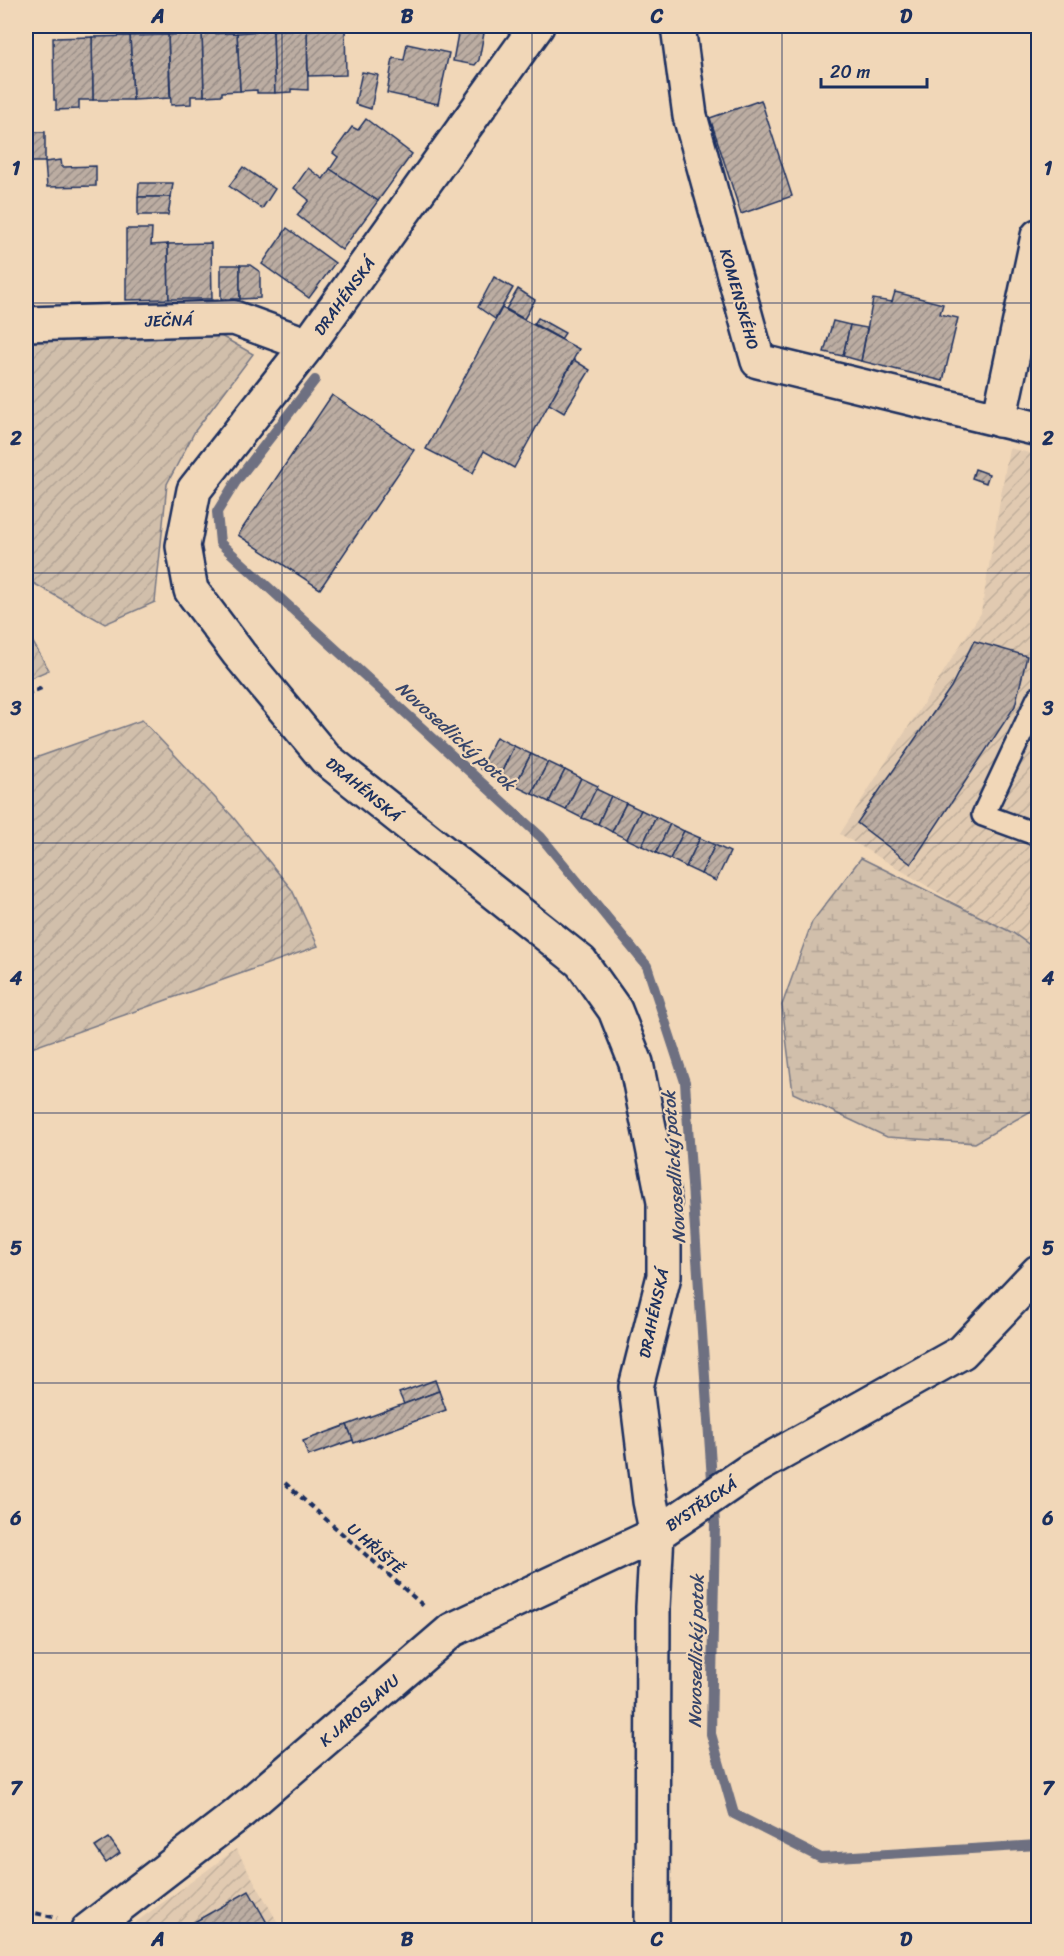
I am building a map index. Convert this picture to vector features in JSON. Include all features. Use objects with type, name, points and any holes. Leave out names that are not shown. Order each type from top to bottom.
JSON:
[{"type":"street","name":"DRAHÉNSKÁ","points":[[537,26],[308,345],[194,490],[183,546],[191,591],[239,654],[326,758],[581,962],[615,1010],[636,1063],[664,1202],[664,1276],[636,1387],[650,1501],[657,1534]]},
{"type":"street","name":"KOMENSKÉHO","points":[[678,26],[690,116],[758,361],[1038,429]]},
{"type":"street","points":[[999,420],[1038,236]]},
{"type":"street","name":"JEČNÁ","points":[[26,324],[234,318],[308,345]]},
{"type":"street","name":"BYSTŘICKÁ","points":[[652,1930],[653,1607],[657,1534],[749,1471],[963,1352],[1038,1272]]},
{"type":"street","name":"K JAROSLAVU","points":[[88,1930],[237,1815],[452,1630],[657,1534]]},
{"type":"lane","points":[[1038,698],[983,816],[1038,835]]},
{"type":"path","points":[[26,694],[42,688]]},
{"type":"path","name":"U HŘIŠTĚ","points":[[285,1483],[452,1630]]},
{"type":"shaded area","points":[[1009,448],[1038,455],[1038,952],[840,834],[981,613]]},
{"type":"shaded area","points":[[236,1849],[282,1930],[125,1930]]},
{"type":"green space","points":[[219,335],[253,354],[195,431],[167,484],[155,602],[105,624],[26,579],[26,342]]},
{"type":"green space","points":[[26,636],[31,639],[49,670],[26,680]]},
{"type":"green space","points":[[142,720],[233,817],[292,890],[318,946],[26,1050],[26,759],[27,761]]},
{"type":"green space","points":[[861,858],[1013,933],[1038,951],[1038,1107],[975,1143],[887,1137],[793,1093],[782,1005],[812,922]]},
{"type":"building","points":[[345,28],[346,75],[308,76],[307,30]]},
{"type":"building","points":[[459,28],[484,33],[479,60],[475,65],[453,61]]},
{"type":"building","points":[[273,30],[275,93],[257,93],[257,90],[240,91],[237,33]]},
{"type":"building","points":[[273,30],[307,30],[308,90],[291,89],[291,92],[275,93]]},
{"type":"building","points":[[237,33],[240,91],[204,96],[202,34]]},
{"type":"building","points":[[202,34],[204,96],[191,96],[191,104],[171,105],[168,35]]},
{"type":"building","points":[[168,35],[170,98],[133,100],[130,36]]},
{"type":"building","points":[[130,36],[133,100],[93,100],[92,37]]},
{"type":"building","points":[[92,37],[93,100],[79,100],[79,109],[56,110],[53,38]]},
{"type":"building","points":[[407,44],[449,53],[438,104],[387,93],[393,58],[404,60]]},
{"type":"building","points":[[362,72],[378,75],[371,109],[355,104]]},
{"type":"building","points":[[26,75],[28,75],[29,122],[26,122]]},
{"type":"building","points":[[761,100],[792,196],[741,214],[710,118]]},
{"type":"building","points":[[366,119],[412,154],[378,201],[330,169],[338,157],[333,153],[352,127],[358,130]]},
{"type":"building","points":[[29,132],[45,132],[45,162],[28,162]]},
{"type":"building","points":[[61,160],[62,167],[96,166],[96,186],[47,187],[45,162]]},
{"type":"building","points":[[243,167],[275,189],[262,209],[229,186]]},
{"type":"building","points":[[308,168],[323,179],[330,169],[378,201],[342,250],[297,215],[309,200],[294,188]]},
{"type":"building","points":[[139,183],[173,183],[171,197],[138,197]]},
{"type":"building","points":[[138,197],[171,197],[168,215],[138,215]]},
{"type":"building","points":[[287,228],[335,263],[309,298],[262,264]]},
{"type":"building","points":[[126,229],[152,229],[151,245],[168,244],[169,299],[126,300]]},
{"type":"building","points":[[211,243],[212,299],[169,299],[168,244]]},
{"type":"building","points":[[221,265],[240,265],[240,299],[221,299]]},
{"type":"building","points":[[240,265],[250,265],[260,272],[260,298],[240,299]]},
{"type":"building","points":[[494,277],[513,288],[495,319],[478,307]]},
{"type":"building","points":[[518,289],[535,300],[524,319],[506,309]]},
{"type":"building","points":[[895,292],[943,304],[940,314],[958,318],[943,381],[861,361],[873,299],[892,302]]},
{"type":"building","points":[[502,308],[579,349],[514,468],[484,451],[473,473],[426,449]]},
{"type":"building","points":[[538,318],[565,333],[561,339],[534,324]]},
{"type":"building","points":[[833,321],[850,325],[843,356],[824,352]]},
{"type":"building","points":[[850,325],[867,328],[861,361],[843,356]]},
{"type":"building","points":[[574,360],[590,370],[564,413],[549,404]]},
{"type":"building","points":[[332,395],[414,450],[320,589],[238,535]]},
{"type":"building","points":[[975,469],[989,474],[986,483],[972,478]]},
{"type":"building","points":[[974,641],[1027,656],[1015,706],[911,864],[857,823],[951,687]]},
{"type":"building","points":[[496,737],[514,746],[499,778],[480,769]]},
{"type":"building","points":[[514,746],[531,754],[515,786],[499,778]]},
{"type":"building","points":[[531,754],[548,762],[532,794],[515,786]]},
{"type":"building","points":[[548,762],[565,770],[549,802],[532,794]]},
{"type":"building","points":[[565,770],[581,778],[566,810],[549,802]]},
{"type":"building","points":[[581,778],[598,786],[582,818],[566,810]]},
{"type":"building","points":[[596,789],[611,796],[598,824],[582,818]]},
{"type":"building","points":[[611,796],[626,803],[612,832],[598,824]]},
{"type":"building","points":[[626,803],[641,810],[627,839],[612,832]]},
{"type":"building","points":[[641,810],[656,817],[642,846],[627,839]]},
{"type":"building","points":[[656,817],[670,824],[656,853],[642,846]]},
{"type":"building","points":[[670,824],[684,831],[670,859],[656,853]]},
{"type":"building","points":[[684,831],[700,838],[686,867],[670,859]]},
{"type":"building","points":[[700,838],[715,845],[701,874],[686,867]]},
{"type":"building","points":[[715,845],[730,852],[716,881],[701,874]]},
{"type":"building","points":[[435,1380],[439,1391],[404,1404],[399,1393]]},
{"type":"building","points":[[439,1391],[446,1410],[354,1443],[347,1425]]},
{"type":"building","points":[[347,1425],[353,1440],[308,1456],[303,1441]]},
{"type":"building","points":[[109,1838],[120,1853],[106,1863],[95,1847]]},
{"type":"building","points":[[249,1891],[271,1930],[180,1930]]},
{"type":"waterway","name":"Novosedlický potok","points":[[315,380],[235,483],[217,512],[220,543],[541,837],[647,966],[685,1082],[715,1524],[711,1734],[734,1814],[821,1858],[1038,1845]]}]
